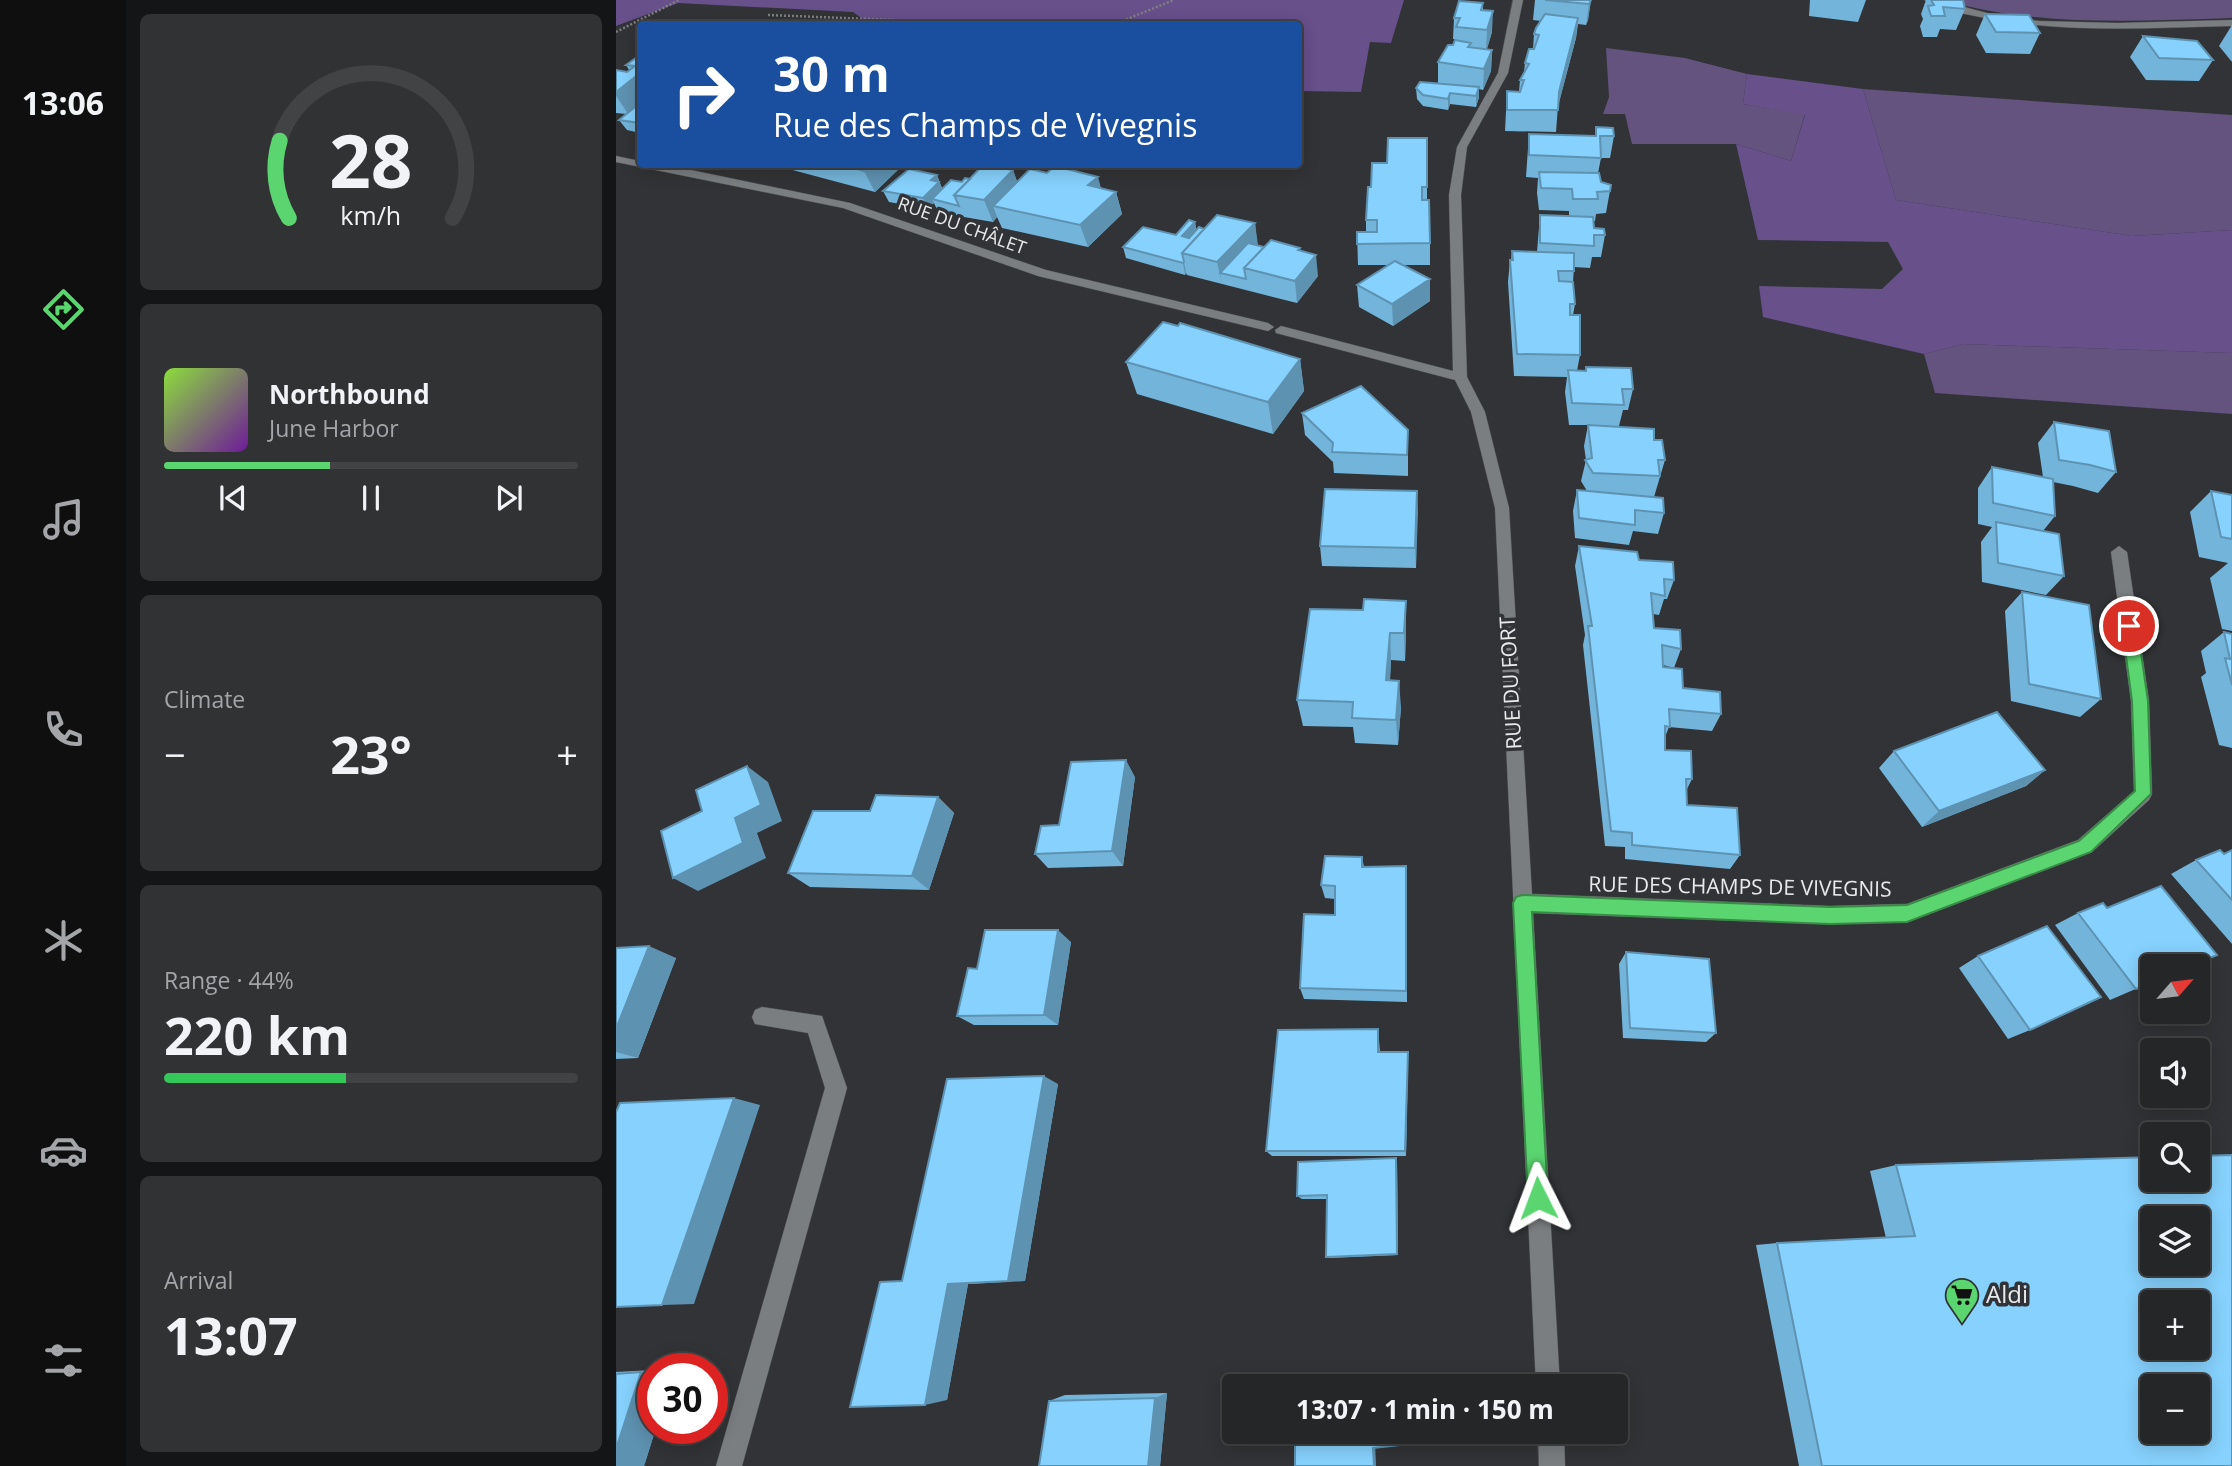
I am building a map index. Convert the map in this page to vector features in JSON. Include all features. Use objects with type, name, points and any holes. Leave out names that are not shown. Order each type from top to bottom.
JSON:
[{"type":"street","name":"RUE DU FORT","points":[[1518,0],[1503,73],[1462,147],[1455,195],[1460,377],[1478,412],[1502,508],[1547,1374]]},
{"type":"street","points":[[1929,0],[1981,14],[2067,26],[2232,23]]},
{"type":"street","name":"RUE DU CHÂLET","points":[[616,159],[637,163]]},
{"type":"street","name":"RUE DU CHÂLET","points":[[662,168],[846,205],[1042,273],[1275,328],[1460,377]]},
{"type":"street","name":"RUE DES CHAMPS DE VIVEGNIS","points":[[1522,903],[1830,915],[1907,913],[2085,846],[2143,794],[2140,701],[2119,552]]},
{"type":"street","points":[[729,1466],[835,1088],[815,1023],[762,1017]]},
{"type":"street","points":[[1551,1444],[1552,1466]]},
{"type":"path","points":[[638,21],[679,0]]},
{"type":"path","points":[[1122,21],[1174,0]]},
{"type":"path","points":[[768,15],[920,21]]},
{"type":"path","points":[[616,32],[637,21]]},
{"type":"shaded area","points":[[616,0],[1404,0],[1391,43],[1370,42],[1361,92],[1302,91],[1302,21],[866,21],[853,12],[678,3],[616,26]]},
{"type":"shaded area","points":[[1942,0],[2232,0],[2232,18],[2122,21],[2050,18],[1978,9]]},
{"type":"shaded area","points":[[1606,48],[1685,58],[1747,74],[1743,104],[1805,114],[1791,161],[1736,144],[1632,144],[1625,114],[1603,114],[1609,97]]},
{"type":"shaded area","points":[[1747,74],[1863,89],[1896,200],[2132,236],[2232,230],[2232,353],[1963,344],[1924,354],[1763,317],[1759,286],[1882,289],[1903,269],[1888,242],[1758,240],[1736,144],[1791,161],[1805,115],[1743,104]]},
{"type":"shaded area","points":[[1863,89],[2232,115],[2232,230],[2132,236],[1896,200]]},
{"type":"shaded area","points":[[1963,344],[2232,353],[2232,414],[1935,393],[1924,354]]},
{"type":"building","points":[[1545,0],[1591,0],[1589,4]]},
{"type":"building","points":[[1931,0],[1963,0],[1965,9],[1943,7],[1945,16],[1931,16],[1928,6],[1934,5]]},
{"type":"building","points":[[1459,1],[1483,3],[1481,10],[1493,11],[1487,30],[1456,27],[1460,18],[1454,18]]},
{"type":"building","points":[[1545,14],[1578,18],[1559,92],[1558,110],[1507,110],[1507,91],[1520,92],[1524,80],[1520,80],[1529,64],[1525,63],[1529,49],[1534,49],[1539,35],[1534,34]]},
{"type":"building","points":[[1985,14],[2029,15],[2040,33],[1996,32]]},
{"type":"building","points":[[2143,36],[2197,41],[2213,60],[2159,58]]},
{"type":"building","points":[[1455,40],[1471,43],[1468,47],[1492,50],[1484,69],[1438,62],[1448,45],[1453,45]]},
{"type":"building","points":[[637,57],[637,75],[616,92],[616,70],[627,72],[635,66],[626,65]]},
{"type":"building","points":[[1420,82],[1479,87],[1476,96],[1450,93],[1448,99],[1423,95],[1416,88]]},
{"type":"building","points":[[635,107],[637,108],[637,123],[619,120]]},
{"type":"building","points":[[1596,127],[1613,128],[1614,136],[1600,136],[1601,158],[1529,155],[1529,134],[1596,136]]},
{"type":"building","points":[[1388,138],[1427,138],[1427,187],[1422,187],[1422,200],[1429,200],[1430,243],[1357,244],[1357,232],[1377,232],[1377,220],[1366,220],[1368,187],[1371,187],[1372,163],[1387,163]]},
{"type":"building","points":[[980,168],[1013,170],[984,200],[954,195]]},
{"type":"building","points":[[1053,168],[1063,168],[1098,177],[1088,185],[1116,192],[1080,225],[993,206],[1030,169],[1047,173]]},
{"type":"building","points":[[909,169],[937,175],[931,180],[939,182],[923,198],[883,191]]},
{"type":"building","points":[[1539,172],[1599,173],[1601,182],[1611,185],[1610,191],[1597,192],[1598,199],[1573,199],[1572,189],[1541,188]]},
{"type":"building","points":[[965,178],[970,179],[954,195],[959,206],[932,199],[951,180],[962,182]]},
{"type":"building","points":[[1217,215],[1255,223],[1217,262],[1182,253]]},
{"type":"building","points":[[1540,215],[1593,217],[1594,228],[1604,229],[1605,235],[1594,235],[1594,246],[1540,243]]},
{"type":"building","points":[[1189,220],[1195,222],[1182,236],[1189,238],[1199,227],[1204,229],[1182,253],[1183,263],[1123,247],[1143,227],[1176,235]]},
{"type":"building","points":[[1271,240],[1316,255],[1295,281],[1244,268]]},
{"type":"building","points":[[1248,243],[1264,247],[1244,268],[1246,279],[1220,273]]},
{"type":"building","points":[[1512,251],[1574,253],[1574,271],[1558,271],[1559,281],[1573,282],[1575,304],[1570,304],[1570,315],[1580,315],[1580,355],[1517,354],[1510,260],[1513,260]]},
{"type":"building","points":[[1395,261],[1430,279],[1392,304],[1357,285]]},
{"type":"building","points":[[1163,322],[1178,326],[1180,323],[1300,359],[1268,402],[1126,362]]},
{"type":"building","points":[[1586,367],[1631,368],[1633,389],[1622,389],[1624,405],[1572,403],[1568,370],[1586,371]]},
{"type":"building","points":[[1361,386],[1408,430],[1407,455],[1332,452],[1333,443],[1302,413]]},
{"type":"building","points":[[2054,422],[2109,431],[2116,472],[2059,460]]},
{"type":"building","points":[[1588,425],[1654,429],[1654,440],[1662,440],[1665,460],[1658,460],[1660,476],[1593,473],[1585,460],[1592,458]]},
{"type":"building","points":[[1992,467],[2053,479],[2055,516],[1993,503]]},
{"type":"building","points":[[1325,489],[1417,491],[1415,548],[1320,546]]},
{"type":"building","points":[[1577,490],[1663,498],[1664,513],[1635,510],[1635,525],[1579,518]]},
{"type":"building","points":[[2211,491],[2232,495],[2232,539],[2221,537]]},
{"type":"building","points":[[1996,522],[2059,534],[2064,576],[1998,563]]},
{"type":"building","points":[[1579,546],[1637,552],[1639,560],[1673,562],[1674,580],[1664,579],[1665,596],[1651,593],[1654,628],[1680,630],[1681,649],[1662,645],[1663,667],[1682,669],[1683,688],[1720,692],[1721,714],[1669,709],[1670,727],[1665,726],[1665,750],[1691,751],[1692,779],[1686,779],[1687,805],[1737,808],[1740,855],[1632,845],[1632,833],[1611,831],[1588,626],[1592,626]]},
{"type":"building","points":[[2022,592],[2089,605],[2101,699],[2029,684]]},
{"type":"building","points":[[1364,599],[1406,601],[1404,633],[1390,633],[1386,680],[1399,681],[1396,720],[1352,718],[1353,702],[1297,700],[1310,609],[1363,610]]},
{"type":"building","points":[[2224,632],[2232,634],[2232,685],[2225,658],[2230,659]]},
{"type":"building","points":[[1997,712],[2045,770],[1939,811],[1894,751]]},
{"type":"building","points":[[1126,760],[1112,851],[1035,854],[1041,826],[1059,825],[1071,762]]},
{"type":"building","points":[[747,766],[761,805],[735,818],[743,843],[673,878],[661,831],[702,811],[696,790]]},
{"type":"building","points":[[876,795],[938,797],[912,876],[788,873],[813,811],[870,811]]},
{"type":"building","points":[[2220,850],[2224,854],[2232,850],[2232,900],[2196,860]]},
{"type":"building","points":[[1325,856],[1362,857],[1362,867],[1406,866],[1406,991],[1300,988],[1304,914],[1335,915],[1335,886],[1321,885]]},
{"type":"building","points":[[2161,886],[2217,955],[2210,958],[2210,954],[2140,954],[2140,987],[2136,989],[2078,913],[2103,903],[2107,908]]},
{"type":"building","points":[[2047,926],[2101,997],[2030,1030],[1978,956]]},
{"type":"building","points":[[985,930],[1058,930],[1044,1015],[957,1016],[968,968],[977,969]]},
{"type":"building","points":[[649,946],[616,1029],[616,948]]},
{"type":"building","points":[[1626,952],[1709,959],[1716,1033],[1630,1028]]},
{"type":"building","points":[[1378,1029],[1378,1052],[1408,1052],[1405,1151],[1266,1151],[1278,1030]]},
{"type":"building","points":[[1044,1076],[1008,1281],[948,1284],[925,1405],[850,1407],[880,1282],[902,1281],[947,1079]]},
{"type":"building","points":[[734,1098],[662,1305],[616,1307],[616,1112],[620,1103]]},
{"type":"building","name":"Aldi","points":[[2232,1155],[2232,1466],[1822,1466],[1777,1243],[1915,1236],[1896,1165],[2140,1157],[2140,1192],[2210,1192],[2210,1156]]},
{"type":"building","points":[[1396,1158],[1397,1254],[1326,1257],[1327,1195],[1297,1196],[1298,1162]]},
{"type":"building","points":[[637,1372],[637,1384],[616,1449],[616,1374]]},
{"type":"building","points":[[1155,1398],[1148,1466],[1039,1466],[1049,1401]]},
{"type":"building","points":[[1295,1444],[1399,1444],[1373,1448],[1374,1466],[1295,1466]]},
{"type":"place","name":"Aldi","points":[[1962,1325]]},
{"type":"route","points":[[1538,1198],[1522,903],[1830,915],[1907,913],[2085,846],[2143,794],[2140,701],[2129,626]]}]
